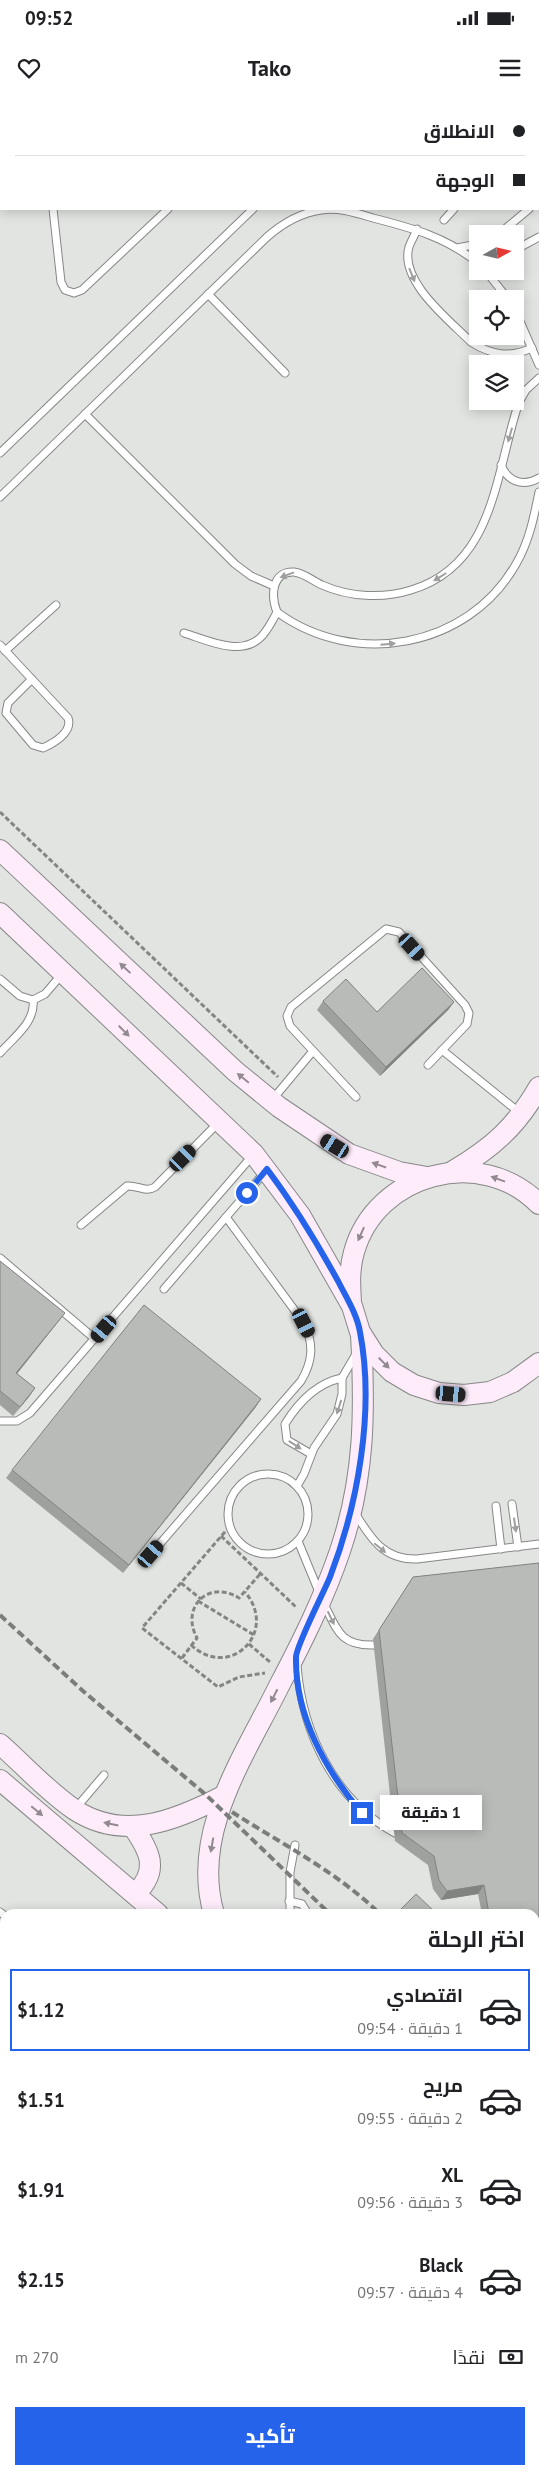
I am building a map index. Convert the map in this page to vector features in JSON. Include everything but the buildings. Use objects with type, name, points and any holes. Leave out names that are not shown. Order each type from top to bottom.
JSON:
[{"type":"main road","points":[[0,850],[234,1071],[271,1101],[349,1154],[399,1172],[427,1176]]},
{"type":"main road","points":[[0,913],[254,1154],[300,1215],[352,1306]]},
{"type":"main road","points":[[0,928],[19,941],[36,946]]},
{"type":"main road","points":[[453,1171],[485,1152],[505,1134],[522,1114],[539,1087]]},
{"type":"main road","points":[[213,1909],[209,1862],[223,1796],[296,1654],[322,1598],[340,1551],[352,1508],[364,1422],[364,1381],[361,1339],[352,1306],[349,1279],[354,1252],[364,1227],[381,1205],[402,1188],[427,1176],[453,1171],[484,1174],[513,1184],[539,1204]]},
{"type":"main road","points":[[361,1339],[392,1372],[414,1385],[439,1393],[464,1396],[490,1392],[513,1382],[539,1363]]},
{"type":"main road","points":[[0,1744],[75,1810],[95,1820],[133,1827],[153,1825],[176,1818],[223,1796]]},
{"type":"main road","points":[[0,1780],[152,1909]]},
{"type":"main road","points":[[133,1827],[146,1846],[150,1863],[146,1880],[134,1894]]},
{"type":"lane","points":[[53,210],[61,282],[65,290],[74,293],[82,290],[167,210]]},
{"type":"lane","points":[[0,454],[252,210]]},
{"type":"lane","points":[[0,497],[276,228],[310,212],[332,210]]},
{"type":"lane","points":[[347,210],[417,229],[457,248],[469,257]]},
{"type":"lane","points":[[444,220],[453,210]]},
{"type":"lane","points":[[510,225],[528,210]]},
{"type":"lane","points":[[417,229],[409,247],[408,256],[412,276],[423,293],[471,342],[489,352],[518,354],[532,348]]},
{"type":"lane","points":[[524,245],[539,237]]},
{"type":"lane","points":[[457,248],[469,246]]},
{"type":"lane","points":[[208,294],[285,373]]},
{"type":"lane","points":[[524,330],[539,365]]},
{"type":"lane","points":[[539,378],[526,390],[519,402],[481,531],[466,555],[440,578],[410,591],[381,596],[351,594],[294,572],[279,578],[274,586],[272,594],[277,612],[315,633],[342,642],[362,644],[401,643],[439,632],[472,612],[507,578],[519,558],[530,533],[539,492]]},
{"type":"lane","points":[[85,414],[235,564],[251,576],[274,586]]},
{"type":"lane","points":[[501,465],[508,477],[519,482],[527,483],[539,478]]},
{"type":"lane","points":[[32,679],[8,703],[6,713],[32,745],[43,748],[66,732],[69,722],[32,679],[2,648],[56,605]]},
{"type":"lane","points":[[184,633],[225,645],[246,646],[262,636],[277,612]]},
{"type":"lane","points":[[356,1097],[290,1026],[288,1016],[291,1008],[381,932],[392,929],[399,932],[467,1009],[467,1024],[428,1065]]},
{"type":"lane","points":[[0,979],[20,996],[33,1000],[45,994],[64,972]]},
{"type":"lane","points":[[0,1053],[29,1021],[33,1011],[33,1000]]},
{"type":"lane","points":[[442,1050],[522,1114]]},
{"type":"lane","points":[[271,1101],[313,1051]]},
{"type":"lane","points":[[80,1225],[127,1186],[147,1190],[155,1187],[220,1121]]},
{"type":"lane","points":[[0,1422],[17,1422],[30,1413],[254,1154]]},
{"type":"lane","points":[[164,1289],[267,1169]]},
{"type":"lane","points":[[151,1554],[301,1381],[308,1370],[311,1358],[310,1340],[304,1323],[226,1217]]},
{"type":"lane","points":[[0,1258],[95,1339]]},
{"type":"lane","points":[[297,1486],[304,1474],[311,1454],[337,1414],[342,1394],[342,1378],[361,1339]]},
{"type":"lane","points":[[311,1454],[287,1440],[284,1430],[285,1424],[310,1393],[327,1382],[342,1378]]},
{"type":"lane","points":[[261,1475],[280,1476],[297,1486],[307,1503],[308,1513],[308,1523],[298,1541],[283,1552],[265,1554],[247,1548],[240,1543],[230,1526],[229,1507],[237,1490],[252,1478],[261,1475]]},
{"type":"lane","points":[[512,1504],[518,1547]]},
{"type":"lane","points":[[496,1506],[501,1549]]},
{"type":"lane","points":[[352,1508],[378,1547],[400,1558],[417,1559],[539,1544]]},
{"type":"lane","points":[[298,1541],[337,1630],[345,1640],[354,1644],[374,1645]]},
{"type":"lane","points":[[296,1654],[302,1704],[309,1728],[323,1759],[346,1794],[362,1813],[395,1833]]},
{"type":"lane","points":[[75,1810],[104,1775]]},
{"type":"lane","points":[[289,1909],[290,1872],[295,1845]]},
{"type":"lane","points":[[288,1901],[302,1904],[305,1909]]},
{"type":"path","points":[[0,812],[286,1084]]},
{"type":"path","points":[[230,1526],[142,1628],[218,1687],[239,1677],[267,1673],[275,1654]]},
{"type":"path","points":[[220,1536],[297,1606],[294,1613]]},
{"type":"path","points":[[182,1658],[196,1638],[191,1624],[191,1616],[199,1600],[218,1591],[226,1592],[239,1598],[261,1573]]},
{"type":"path","points":[[181,1583],[199,1600],[254,1635]]},
{"type":"path","points":[[191,1645],[207,1656],[225,1658],[242,1650],[249,1644],[254,1635],[257,1617],[255,1607],[245,1592]]},
{"type":"path","points":[[249,1644],[271,1663]]},
{"type":"railway","points":[[0,1615],[83,1691],[205,1794],[325,1909]]},
{"type":"railway","points":[[232,1812],[327,1872],[374,1909]]},
{"type":"route","points":[[247,1193],[267,1169],[317,1241],[352,1306],[360,1332],[364,1381],[364,1422],[360,1465],[352,1508],[340,1551],[322,1598],[296,1654],[302,1704],[309,1728],[331,1773],[362,1813]]}]
